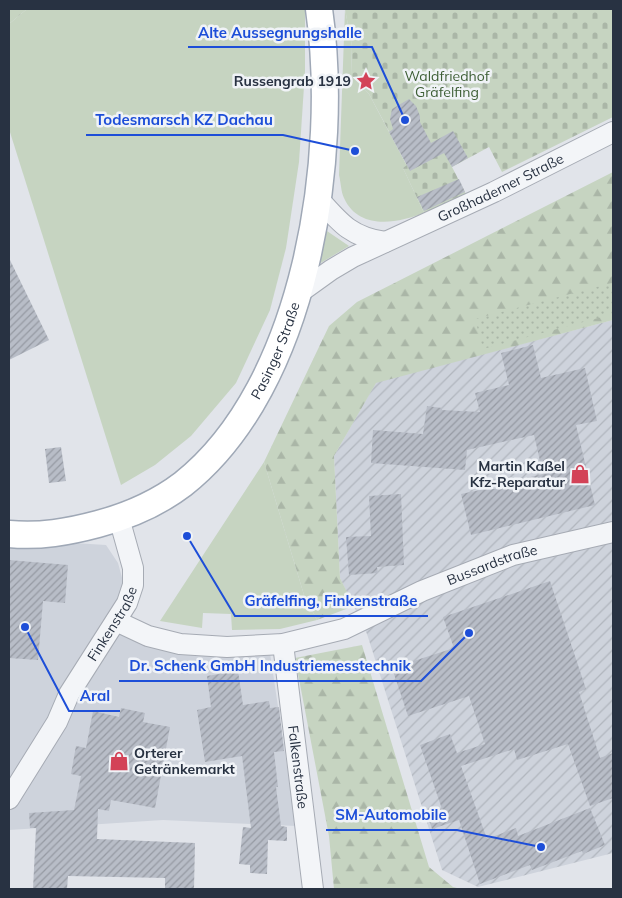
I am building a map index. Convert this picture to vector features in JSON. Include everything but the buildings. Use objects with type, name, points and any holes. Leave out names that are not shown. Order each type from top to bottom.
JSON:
[{"type":"main road","name":"Pasinger Straße","points":[[9,534],[42,535],[80,529],[120,518],[147,506],[182,484],[203,465],[235,428],[258,391],[276,354],[299,292],[318,198],[324,90],[319,9]]},
{"type":"street","name":"Großhaderner Straße","points":[[299,292],[331,270],[385,242],[494,192],[613,132]]},
{"type":"street","points":[[318,198],[348,229],[366,239],[385,242]]},
{"type":"street","name":"Finkenstraße","points":[[9,799],[57,722],[74,686],[127,603],[133,585],[133,568],[120,518]]},
{"type":"street","name":"Bussardstraße","points":[[116,621],[148,636],[180,644],[227,646],[283,644],[344,629],[422,591],[513,555],[613,532]]},
{"type":"street","name":"Falkenstraße","points":[[283,644],[313,889]]},
{"type":"shaded area","points":[[613,320],[613,853],[478,887],[442,870],[367,634],[340,578],[334,456],[376,382]]},
{"type":"shaded area","points":[[9,539],[106,545],[118,563],[134,622],[169,635],[268,640],[296,826],[163,820],[9,830]]},
{"type":"green space","points":[[9,9],[27,9],[9,24]]},
{"type":"green space","points":[[27,9],[305,9],[305,71],[299,162],[286,248],[270,310],[236,383],[191,436],[155,465],[121,485],[9,129],[9,24]]},
{"type":"green space","points":[[345,9],[352,46],[351,75],[369,94],[407,166],[403,168],[424,213],[414,217],[380,222],[369,220],[359,216],[351,209],[343,196],[339,175]]},
{"type":"green space","name":"Waldfriedhof Gräfelfing","points":[[345,9],[613,9],[613,117],[502,172],[489,147],[452,167],[466,194],[424,213],[403,168],[407,165],[369,94],[351,75],[352,46]]},
{"type":"green space","points":[[613,172],[613,320],[376,383],[334,456],[340,578],[354,606],[317,620],[304,595],[264,462],[329,326],[357,302]]},
{"type":"green space","points":[[324,229],[349,246],[319,264]]},
{"type":"green space","points":[[612,283],[613,314],[483,349],[475,319]]},
{"type":"green space","points":[[264,462],[304,595],[317,620],[280,629],[232,630],[231,614],[203,613],[202,628],[160,621]]},
{"type":"green space","points":[[362,645],[429,867],[453,887],[461,889],[334,889],[329,836],[295,658]]},
{"type":"place","name":"Russengrab 1919","points":[[366,81]]},
{"type":"place","name":"Alte Aussegnungshalle","points":[[405,120]]},
{"type":"place","name":"Todesmarsch KZ Dachau","points":[[355,151]]},
{"type":"place","name":"Martin Kaßel Kfz-Reparatur","points":[[580,474]]},
{"type":"place","name":"Gräfelfing, Finkenstraße","points":[[187,536]]},
{"type":"place","name":"Aral","points":[[25,627]]},
{"type":"place","name":"Dr. Schenk GmbH Industriemesstechnik","points":[[469,633]]},
{"type":"place","name":"Orterer Getränkemarkt","points":[[119,761]]},
{"type":"place","name":"SM-Automobile","points":[[541,847]]}]
